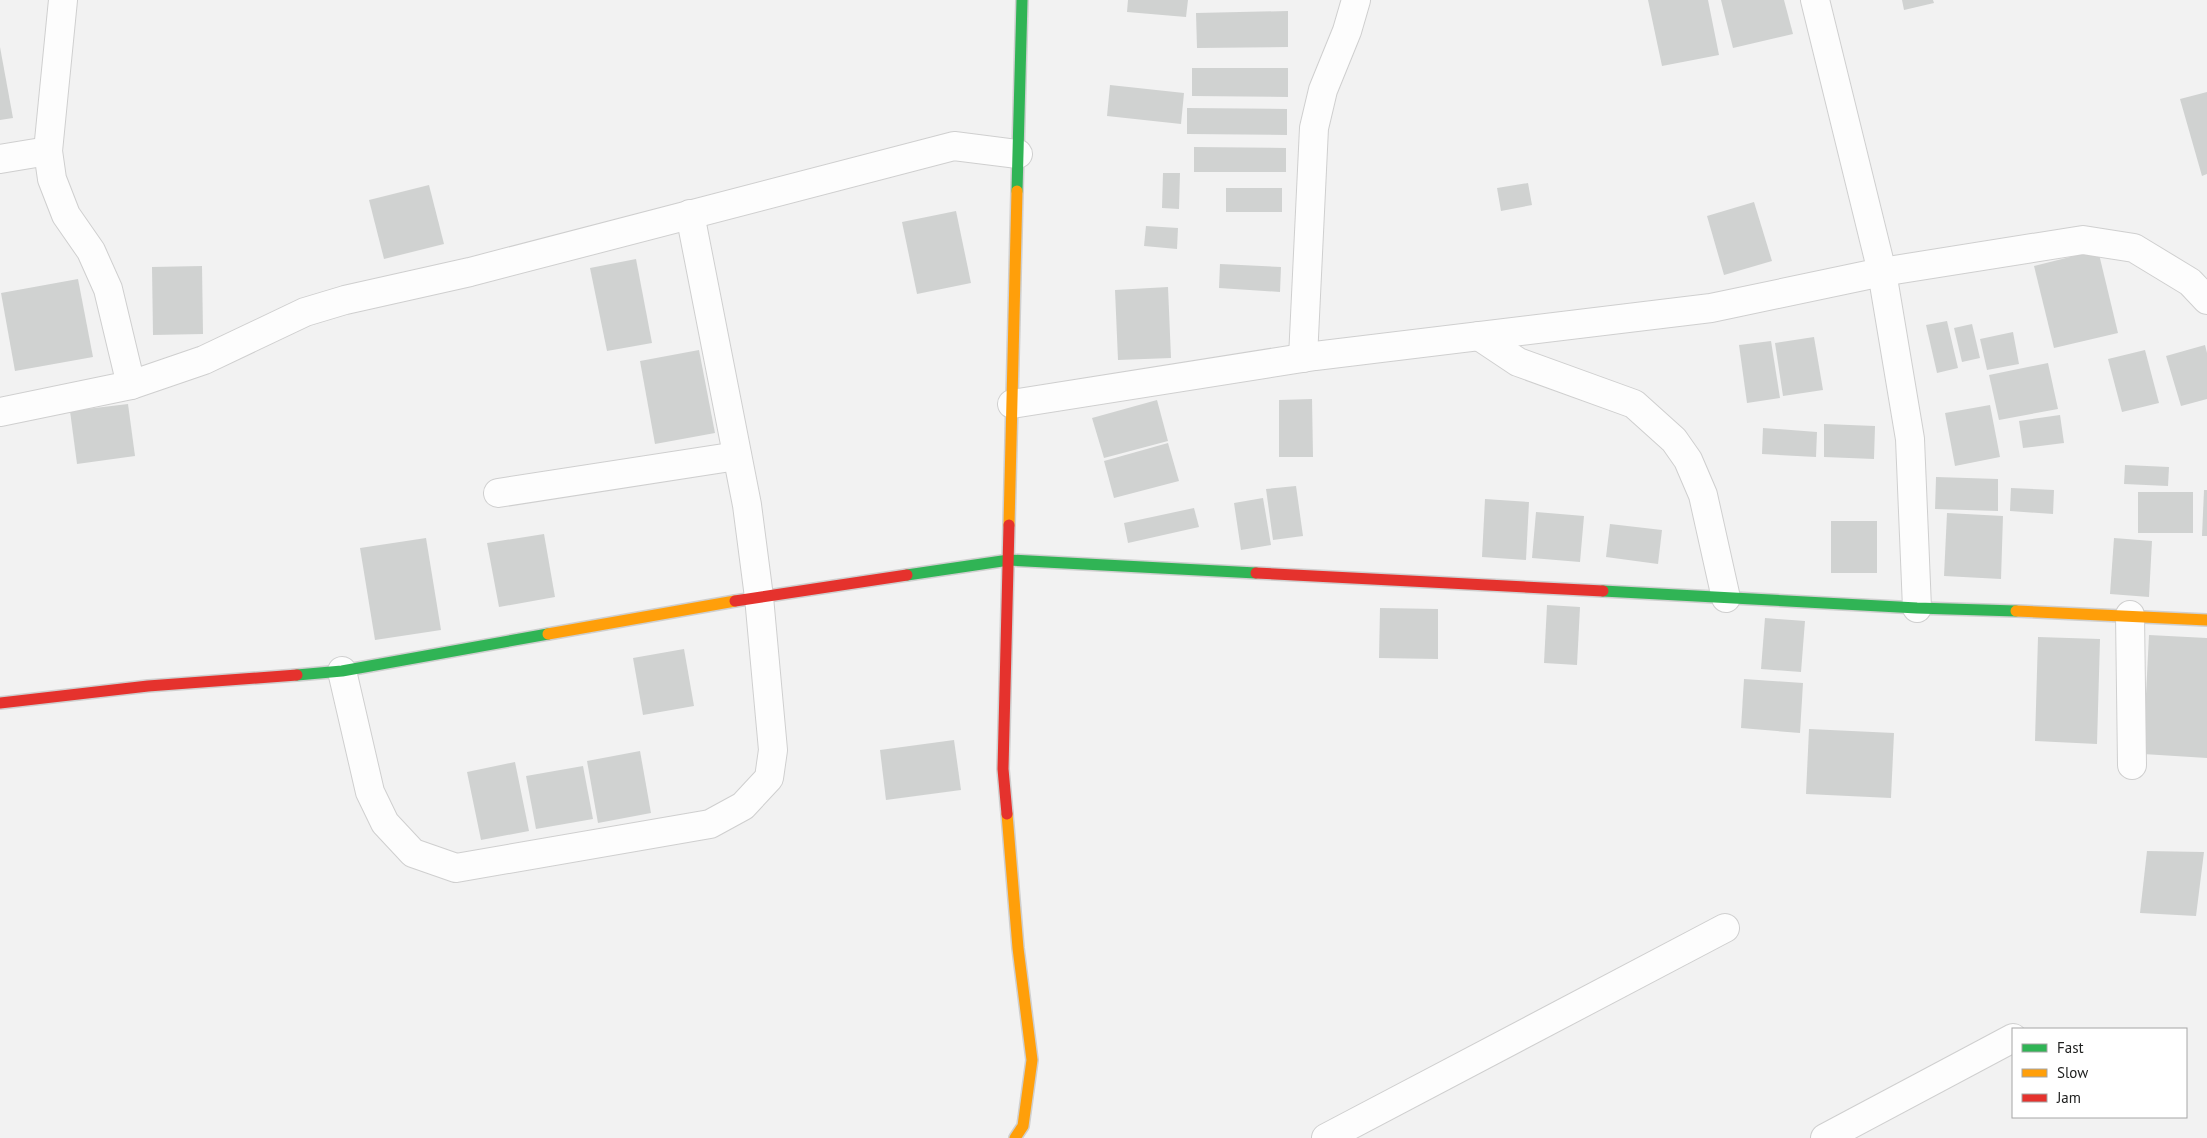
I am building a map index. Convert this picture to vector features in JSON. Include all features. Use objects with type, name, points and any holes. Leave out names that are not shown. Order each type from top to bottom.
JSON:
[{"type":"street","points":[[63,0],[48,151],[52,179],[66,215],[91,250],[108,289],[131,385]]},
{"type":"street","points":[[1015,1138],[1023,1126],[1032,1060],[1018,948],[1003,769],[1022,0]]},
{"type":"street","points":[[1303,358],[1314,128],[1323,90],[1348,31],[1356,0]]},
{"type":"street","points":[[1815,0],[1882,272],[1910,439],[1917,608]]},
{"type":"street","points":[[0,412],[131,385],[204,360],[305,312],[345,300],[470,272],[954,146],[1018,154]]},
{"type":"street","points":[[0,158],[48,151]]},
{"type":"street","points":[[342,671],[370,792],[386,823],[413,853],[456,868],[710,824],[743,806],[769,778],[773,750],[759,598],[747,505],[690,214]]},
{"type":"street","points":[[1012,404],[1303,358],[1711,308],[1882,272],[2083,240],[2134,248],[2190,282],[2207,300]]},
{"type":"street","points":[[1479,336],[1518,362],[1634,404],[1674,440],[1688,460],[1704,495],[1726,598]]},
{"type":"street","points":[[498,492],[737,456]]},
{"type":"street","points":[[0,703],[148,686],[342,671],[759,598],[1009,560],[1917,608],[2130,615],[2207,620]]},
{"type":"street","points":[[2130,615],[2132,764]]},
{"type":"street","points":[[1326,1138],[1725,928]]},
{"type":"street","points":[[1825,1138],[2012,1039]]},
{"type":"building","points":[[1128,0],[1188,0],[1186,17],[1127,12]]},
{"type":"building","points":[[1648,0],[1708,0],[1719,55],[1662,66]]},
{"type":"building","points":[[1721,0],[1784,0],[1793,34],[1733,48]]},
{"type":"building","points":[[1902,0],[1933,0],[1934,3],[1904,10]]},
{"type":"building","points":[[1288,11],[1288,47],[1197,48],[1196,13]]},
{"type":"building","points":[[0,47],[13,118],[0,120]]},
{"type":"building","points":[[1192,68],[1288,68],[1288,97],[1192,96]]},
{"type":"building","points":[[1110,85],[1184,93],[1181,124],[1107,116]]},
{"type":"building","points":[[2207,92],[2207,174],[2202,176],[2180,99]]},
{"type":"building","points":[[1187,108],[1287,109],[1287,135],[1187,134]]},
{"type":"building","points":[[1194,147],[1286,148],[1286,172],[1194,172]]},
{"type":"building","points":[[1163,173],[1180,173],[1179,209],[1162,208]]},
{"type":"building","points":[[1528,183],[1532,205],[1501,211],[1497,188]]},
{"type":"building","points":[[429,185],[444,244],[384,259],[369,200]]},
{"type":"building","points":[[1226,188],[1282,188],[1282,212],[1226,212]]},
{"type":"building","points":[[1754,202],[1772,261],[1724,275],[1707,216]]},
{"type":"building","points":[[956,211],[971,283],[917,294],[902,222]]},
{"type":"building","points":[[1146,226],[1178,228],[1177,249],[1144,246]]},
{"type":"building","points":[[2098,250],[2118,333],[2054,348],[2034,266]]},
{"type":"building","points":[[636,259],[652,343],[607,351],[590,268]]},
{"type":"building","points":[[1220,264],[1281,267],[1280,292],[1219,288]]},
{"type":"building","points":[[202,266],[203,334],[153,335],[152,267]]},
{"type":"building","points":[[78,279],[93,357],[15,371],[1,293]]},
{"type":"building","points":[[1168,287],[1171,358],[1118,360],[1115,290]]},
{"type":"building","points":[[1947,321],[1958,368],[1937,373],[1926,325]]},
{"type":"building","points":[[1972,324],[1980,358],[1962,362],[1954,328]]},
{"type":"building","points":[[2013,332],[2019,364],[1987,370],[1980,339]]},
{"type":"building","points":[[1814,337],[1823,390],[1783,396],[1775,343]]},
{"type":"building","points":[[1771,341],[1780,398],[1747,403],[1739,345]]},
{"type":"building","points":[[2205,345],[2207,353],[2207,399],[2181,406],[2166,356]]},
{"type":"building","points":[[699,350],[715,433],[655,444],[640,361]]},
{"type":"building","points":[[2145,350],[2159,403],[2122,412],[2108,359]]},
{"type":"building","points":[[2048,363],[2058,409],[1999,420],[1989,375]]},
{"type":"building","points":[[1312,399],[1313,457],[1279,457],[1279,400]]},
{"type":"building","points":[[1157,400],[1168,441],[1104,458],[1092,418]]},
{"type":"building","points":[[128,404],[135,456],[77,464],[70,411]]},
{"type":"building","points":[[1990,405],[2000,457],[1955,466],[1945,413]]},
{"type":"building","points":[[2060,415],[2064,443],[2023,448],[2019,421]]},
{"type":"building","points":[[1824,424],[1875,426],[1874,459],[1824,457]]},
{"type":"building","points":[[1763,428],[1817,432],[1816,457],[1762,454]]},
{"type":"building","points":[[1168,443],[1179,481],[1114,498],[1104,461]]},
{"type":"building","points":[[2125,465],[2169,467],[2168,486],[2124,484]]},
{"type":"building","points":[[1936,477],[1998,479],[1998,511],[1935,509]]},
{"type":"building","points":[[1296,486],[1303,536],[1273,540],[1266,489]]},
{"type":"building","points":[[2011,488],[2054,490],[2053,514],[2010,511]]},
{"type":"building","points":[[2204,490],[2207,490],[2207,536],[2202,536]]},
{"type":"building","points":[[2138,492],[2193,492],[2193,533],[2138,533]]},
{"type":"building","points":[[1263,498],[1271,545],[1241,550],[1234,503]]},
{"type":"building","points":[[1485,499],[1529,502],[1526,560],[1482,557]]},
{"type":"building","points":[[1194,508],[1199,527],[1128,543],[1124,523]]},
{"type":"building","points":[[1536,512],[1584,516],[1580,562],[1532,558]]},
{"type":"building","points":[[1947,513],[2003,516],[2001,579],[1944,576]]},
{"type":"building","points":[[1831,521],[1877,521],[1877,573],[1831,573]]},
{"type":"building","points":[[1610,524],[1662,530],[1658,564],[1606,557]]},
{"type":"building","points":[[544,534],[555,597],[499,607],[487,543]]},
{"type":"building","points":[[426,538],[441,630],[375,640],[360,548]]},
{"type":"building","points":[[2114,538],[2152,541],[2149,597],[2110,594]]},
{"type":"building","points":[[1547,605],[1580,607],[1577,665],[1544,663]]},
{"type":"building","points":[[1380,608],[1438,609],[1438,659],[1379,658]]},
{"type":"building","points":[[1765,618],[1805,621],[1801,672],[1761,669]]},
{"type":"building","points":[[2149,635],[2207,638],[2207,758],[2143,754]]},
{"type":"building","points":[[2038,637],[2100,639],[2097,744],[2035,741]]},
{"type":"building","points":[[684,649],[694,706],[643,715],[633,658]]},
{"type":"building","points":[[1744,679],[1803,683],[1800,733],[1741,728]]},
{"type":"building","points":[[1809,729],[1894,733],[1891,798],[1806,794]]},
{"type":"building","points":[[954,740],[961,790],[886,800],[880,750]]},
{"type":"building","points":[[640,751],[651,813],[598,823],[587,761]]},
{"type":"building","points":[[515,762],[529,831],[481,840],[467,772]]},
{"type":"building","points":[[583,766],[593,819],[536,829],[526,776]]},
{"type":"building","points":[[2147,851],[2204,852],[2196,916],[2140,913]]},
{"type":"traffic: fast","points":[[1017,191],[1022,0]]},
{"type":"traffic: fast","points":[[907,575],[1009,560],[1256,573]]},
{"type":"traffic: fast","points":[[1603,591],[1917,608],[2016,611]]},
{"type":"traffic: fast","points":[[297,675],[342,671],[548,634]]},
{"type":"traffic: slow","points":[[1009,525],[1017,191]]},
{"type":"traffic: slow","points":[[548,634],[735,601]]},
{"type":"traffic: slow","points":[[2016,611],[2207,620]]},
{"type":"traffic: slow","points":[[1007,814],[1018,948],[1032,1060],[1023,1126],[1015,1138]]},
{"type":"traffic: jam","points":[[1007,814],[1003,769],[1009,525]]},
{"type":"traffic: jam","points":[[1256,573],[1603,591]]},
{"type":"traffic: jam","points":[[735,601],[907,575]]},
{"type":"traffic: jam","points":[[0,703],[148,686],[297,675]]}]
